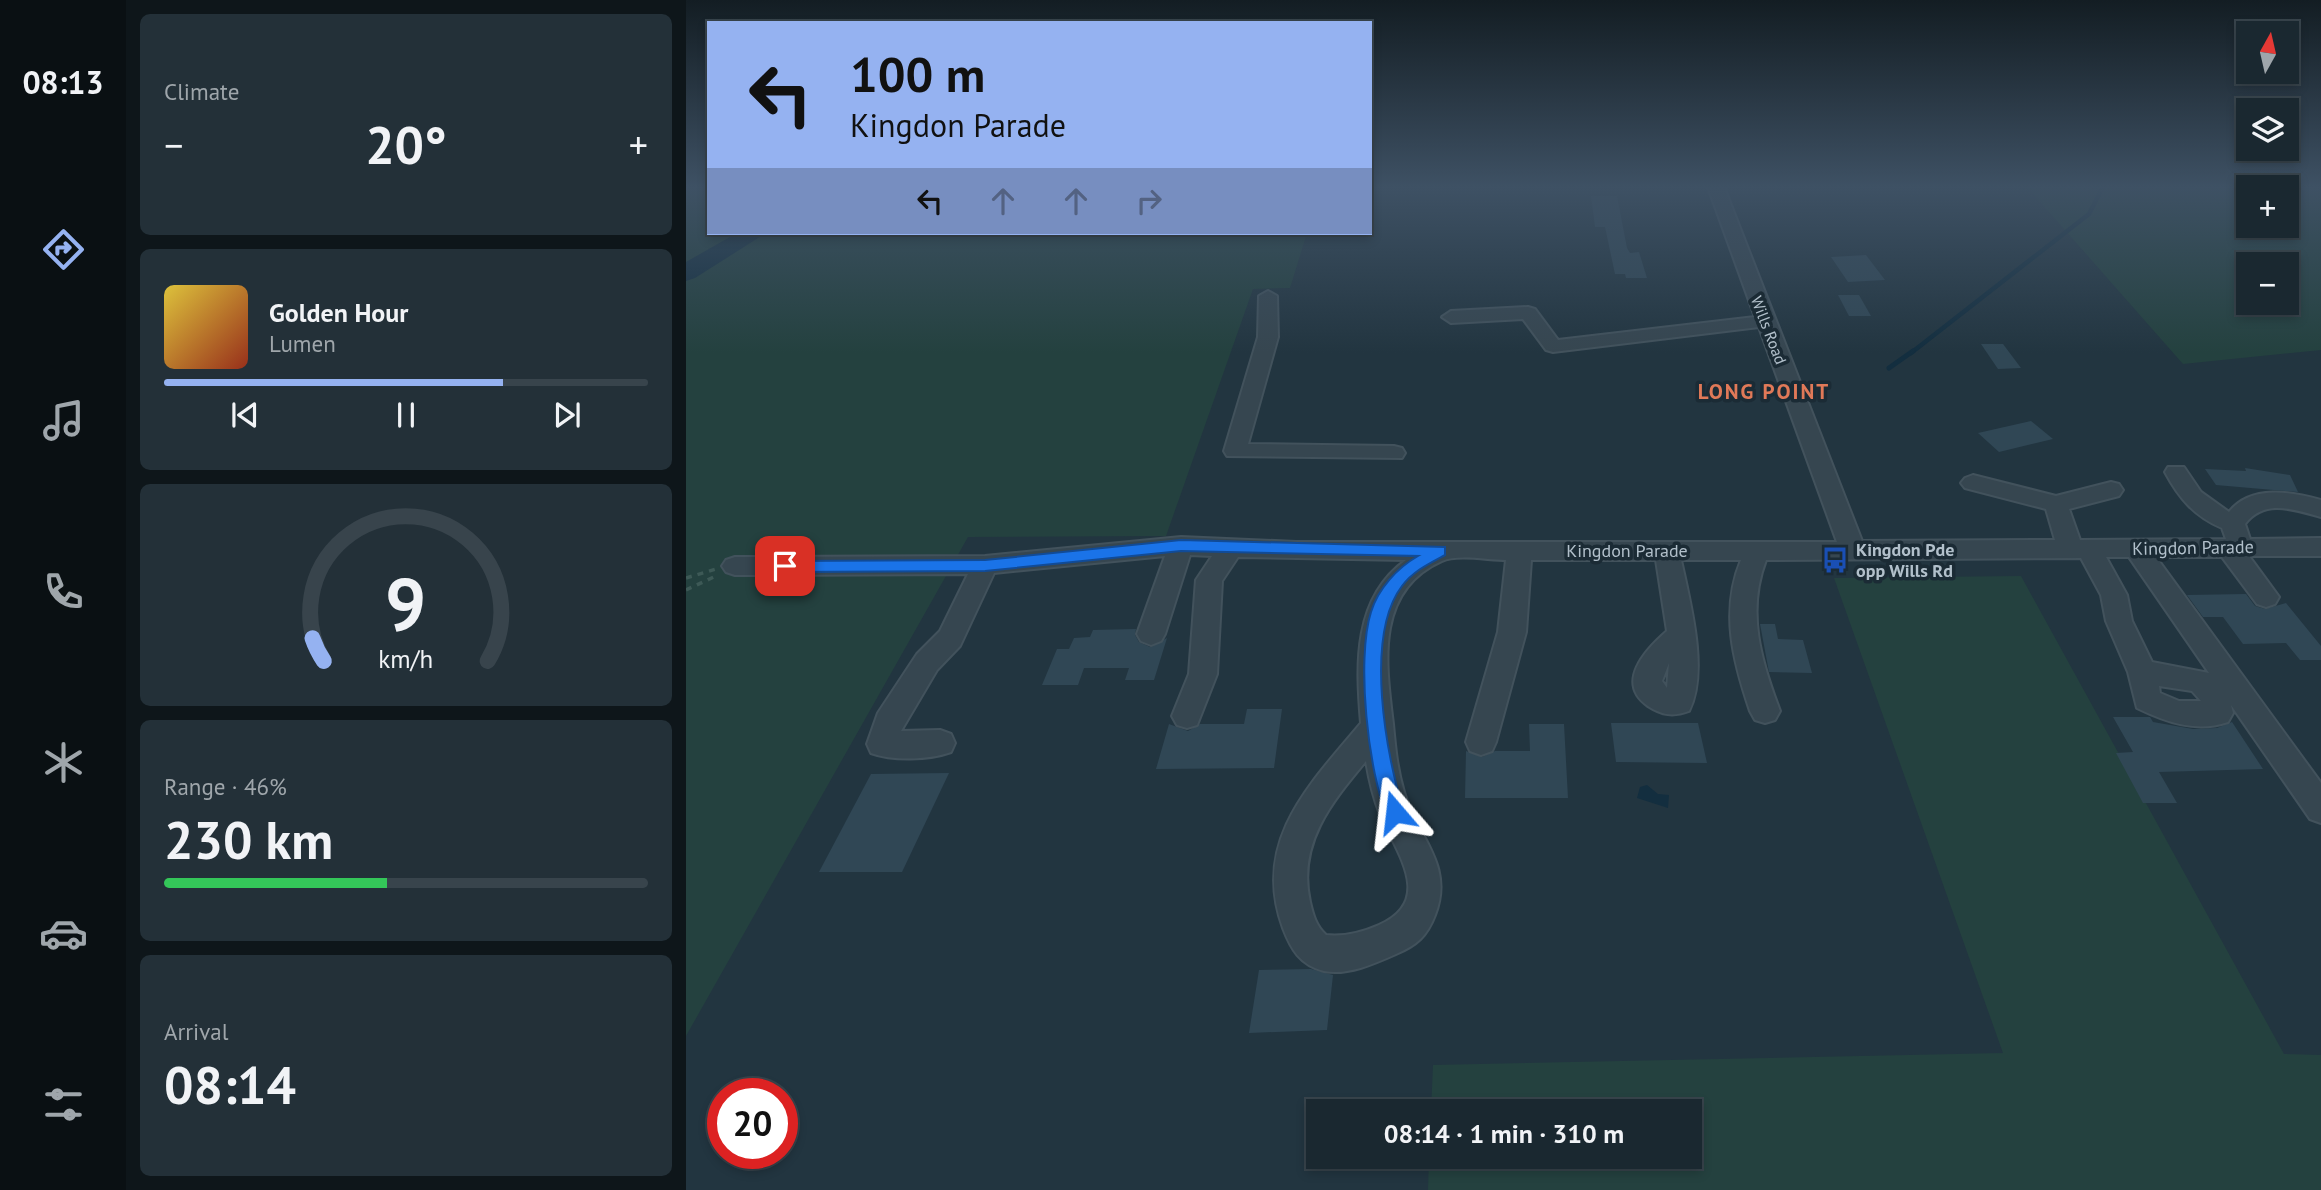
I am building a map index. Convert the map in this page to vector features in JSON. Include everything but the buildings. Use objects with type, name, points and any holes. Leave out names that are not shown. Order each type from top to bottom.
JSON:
[{"type":"street","name":"Wills Road","points":[[1737,243],[1853,551]]},
{"type":"street","points":[[1268,296],[1268,337],[1235,451],[1394,453]]},
{"type":"street","points":[[1451,317],[1528,313],[1553,346],[1766,321]]},
{"type":"street","points":[[2176,472],[2190,498],[2216,516],[2233,523]]},
{"type":"street","points":[[1973,482],[2056,504],[2111,490]]},
{"type":"street","points":[[2266,597],[2235,548],[2233,523],[2249,503],[2266,499],[2321,509]]},
{"type":"street","points":[[2056,504],[2080,549],[2114,595],[2119,621],[2142,672]]},
{"type":"street","points":[[1151,634],[1181,546]]},
{"type":"street","name":"Kingdon Parade","points":[[735,566],[933,568],[1181,546],[1440,551],[2321,547]]},
{"type":"street","points":[[1187,716],[1203,674],[1209,580],[1231,548]]},
{"type":"street","points":[[2137,549],[2321,809]]},
{"type":"street","points":[[1378,724],[1298,827],[1290,863],[1291,901],[1304,939],[1323,953],[1353,951],[1384,940],[1413,923],[1424,895],[1425,866],[1416,844],[1395,812],[1385,782],[1373,640],[1379,610],[1396,581],[1410,567],[1440,551]]},
{"type":"street","points":[[1481,741],[1512,632],[1519,551]]},
{"type":"street","points":[[1667,551],[1679,636]]},
{"type":"street","points":[[1757,551],[1744,578],[1743,626],[1749,668],[1765,712]]},
{"type":"street","points":[[940,743],[882,744],[888,722],[927,662],[950,638],[985,565]]},
{"type":"path","points":[[686,578],[735,566]]},
{"type":"path","points":[[686,590],[735,566]]},
{"type":"green space","points":[[686,243],[1304,243],[1290,288],[1253,289],[1166,536],[968,537],[686,1036]]},
{"type":"green space","points":[[2076,243],[2321,243],[2321,350],[2183,364]]},
{"type":"green space","points":[[2021,576],[2284,1054],[2321,1055],[2321,1190],[1428,1190],[1429,1169],[1702,1169],[1702,1099],[1432,1099],[1433,1065],[2003,1053],[1834,578]]},
{"type":"water","points":[[1647,785],[1658,794],[1669,795],[1668,808],[1637,798],[1640,787]]},
{"type":"waterway","points":[[686,273],[738,243]]},
{"type":"waterway","points":[[1911,353],[2052,243]]},
{"type":"waterway","points":[[1889,368],[1913,351]]},
{"type":"place","name":"Kingdon Pde opp Wills Rd","points":[[1835,560]]},
{"type":"district","name":"LONG POINT","points":[[1764,392]]},
{"type":"route","points":[[785,566],[933,568],[1181,546],[1296,551],[1440,551],[1410,567],[1396,581],[1379,610],[1373,640],[1373,684],[1380,744],[1385,782],[1395,812]]}]
